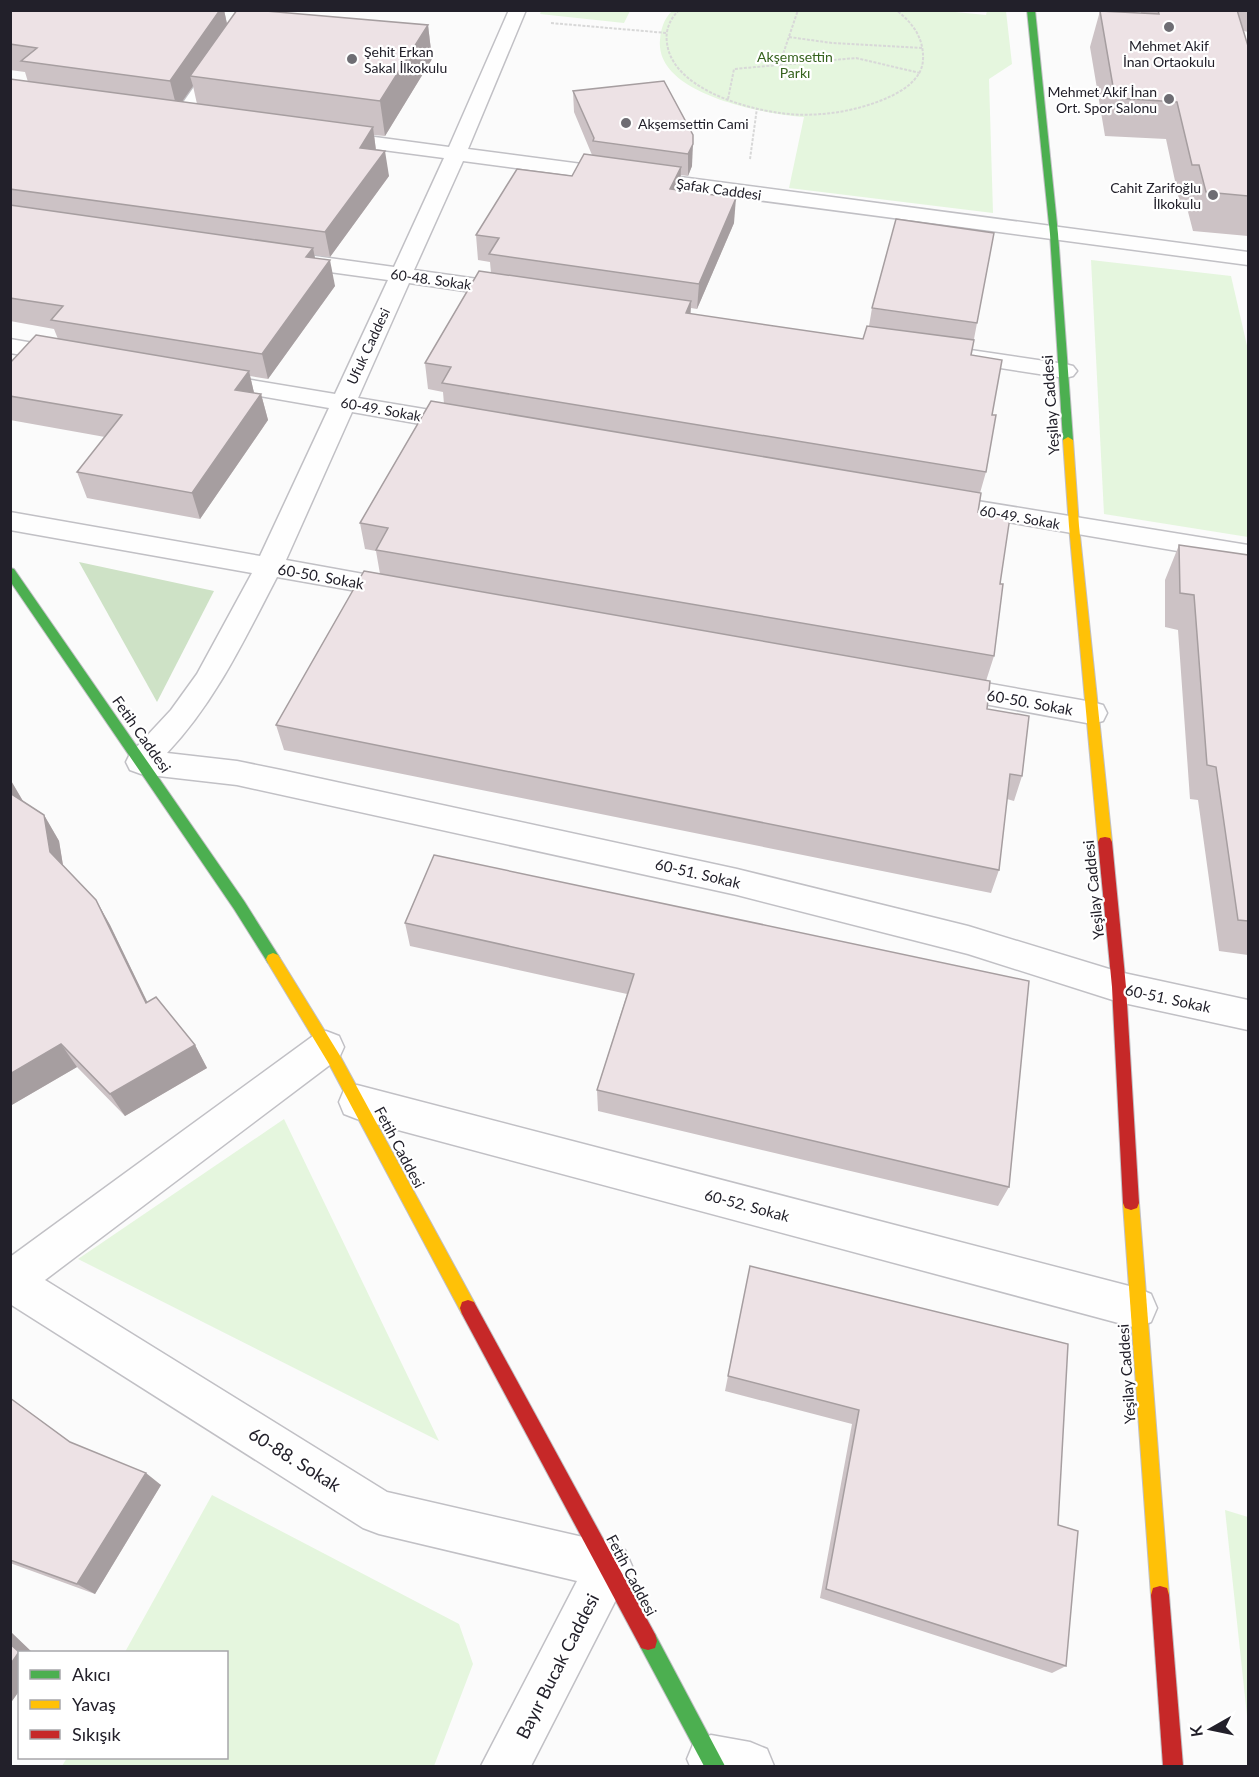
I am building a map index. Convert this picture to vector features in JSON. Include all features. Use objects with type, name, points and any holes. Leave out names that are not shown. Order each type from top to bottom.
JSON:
[{"type":"street","name":"Yeşilay Caddesi","points":[[1031,10],[1054,234],[1074,526],[1119,987],[1137,1308],[1173,1767]]},
{"type":"street","name":"Ufuk Caddesi","points":[[141,762],[182,718],[208,680],[269,567],[341,403],[456,154],[516,15]]},
{"type":"street","points":[[226,18],[253,16]]},
{"type":"street","points":[[183,117],[253,16]]},
{"type":"street","points":[[160,114],[206,120]]},
{"type":"street","name":"Şafak Caddesi","points":[[308,134],[1248,259]]},
{"type":"street","name":"60-48. Sokak","points":[[259,255],[532,294]]},
{"type":"street","points":[[10,346],[93,360]]},
{"type":"street","points":[[934,352],[1065,371]]},
{"type":"street","name":"60-49. Sokak","points":[[188,376],[495,429]]},
{"type":"street","name":"60-49. Sokak","points":[[909,498],[1248,554]]},
{"type":"street","name":"60-50. Sokak","points":[[10,521],[433,596]]},
{"type":"street","name":"Fetih Caddesi","points":[[10,572],[19,599],[141,762],[239,905],[326,1047],[609,1566],[725,1764]]},
{"type":"street","name":"60-50. Sokak","points":[[915,681],[1092,713]]},
{"type":"street","name":"60-51. Sokak","points":[[141,762],[237,773],[737,882],[968,940],[1119,987],[1248,1015]]},
{"type":"street","points":[[11,1281],[326,1047]]},
{"type":"street","name":"60-52. Sokak","points":[[357,1102],[1137,1308]]},
{"type":"street","name":"60-88. Sokak","points":[[11,1281],[380,1512],[609,1566]]},
{"type":"street","name":"Bayır Bucak Caddesi","points":[[505,1767],[609,1566]]},
{"type":"path","points":[[679,10],[669,24],[666,44],[668,55],[675,66],[699,86],[728,99],[757,108],[803,114],[849,109],[887,98],[902,91],[920,73],[923,48],[919,33],[913,24],[896,10]]},
{"type":"path","points":[[779,66],[798,10]]},
{"type":"path","points":[[516,15],[667,33]]},
{"type":"path","points":[[789,37],[832,44],[923,48]]},
{"type":"path","points":[[728,99],[734,69],[856,58],[920,73]]},
{"type":"path","points":[[746,193],[757,108]]},
{"type":"green space","points":[[630,10],[624,23],[540,14],[541,11]]},
{"type":"green space","name":"Akşemsettin Parkı","points":[[935,10],[986,15],[987,11],[1006,11],[1012,64],[989,79],[993,213],[789,188],[804,117],[740,106],[693,88],[675,75],[663,59],[660,40],[663,24],[672,11]]},
{"type":"green space","points":[[1091,260],[1231,276],[1248,350],[1248,537],[1104,514]]},
{"type":"green space","points":[[79,562],[214,591],[157,702]]},
{"type":"green space","points":[[284,1119],[439,1441],[78,1259]]},
{"type":"green space","points":[[212,1495],[459,1624],[473,1664],[434,1766],[62,1766],[66,1759],[228,1759],[228,1651],[126,1651]]},
{"type":"green space","points":[[1225,1510],[1248,1517],[1248,1725]]},
{"type":"building","points":[[10,10],[220,10],[170,81],[21,61],[37,48],[10,44]]},
{"type":"building","points":[[237,10],[428,25],[380,101],[190,76]]},
{"type":"building","points":[[1158,10],[1237,10],[1248,46],[1248,196],[1206,192],[1199,165],[1192,165],[1177,102],[1115,98],[1100,11],[1159,14]]},
{"type":"building","points":[[10,79],[373,127],[360,148],[385,151],[325,232],[10,189]]},
{"type":"building","points":[[664,81],[693,135],[693,144],[688,154],[593,141],[594,138],[573,91]]},
{"type":"building","points":[[584,154],[681,167],[670,189],[736,198],[699,284],[489,254],[499,238],[476,235],[517,169],[572,176]]},
{"type":"building","points":[[10,205],[313,248],[306,257],[330,260],[262,354],[51,320],[63,306],[10,298]]},
{"type":"building","points":[[896,219],[994,233],[977,323],[872,308]]},
{"type":"building","points":[[479,271],[691,301],[686,313],[863,339],[867,326],[974,340],[971,355],[1002,360],[992,415],[996,415],[986,472],[442,383],[451,367],[425,363]]},
{"type":"building","points":[[36,335],[249,371],[235,390],[261,394],[192,493],[77,472],[122,415],[10,396],[10,363]]},
{"type":"building","points":[[431,401],[981,493],[978,512],[1010,517],[1000,584],[1003,584],[994,656],[376,550],[388,528],[360,523]]},
{"type":"building","points":[[1179,545],[1248,555],[1248,921],[1238,920],[1216,767],[1207,765],[1194,595],[1180,593]]},
{"type":"building","points":[[364,571],[990,681],[987,709],[1029,716],[1022,776],[1010,774],[999,870],[276,725]]},
{"type":"building","points":[[10,793],[44,815],[50,852],[96,900],[146,1003],[156,997],[195,1045],[110,1094],[61,1044],[10,1074]]},
{"type":"building","points":[[434,855],[1029,981],[1009,1187],[597,1090],[634,974],[405,923]]},
{"type":"building","points":[[750,1266],[1068,1344],[1058,1525],[1078,1531],[1066,1666],[826,1589],[859,1410],[728,1376]]},
{"type":"building","points":[[10,1398],[70,1442],[146,1473],[77,1584],[10,1560]]},
{"type":"building","points":[[10,1644],[18,1653],[10,1665]]},
{"type":"traffic: fast","points":[[1031,10],[1054,234],[1068,440]]},
{"type":"traffic: fast","points":[[10,572],[239,905],[273,959]]},
{"type":"traffic: fast","points":[[648,1641],[715,1766]]},
{"type":"traffic: slow","points":[[1068,440],[1074,526],[1105,842]]},
{"type":"traffic: slow","points":[[273,959],[334,1059],[468,1308]]},
{"type":"traffic: slow","points":[[1131,1203],[1160,1595]]},
{"type":"traffic: jam","points":[[1105,842],[1119,987],[1131,1203]]},
{"type":"traffic: jam","points":[[468,1308],[648,1641]]},
{"type":"traffic: jam","points":[[1160,1595],[1173,1766]]},
{"type":"place","name":"Mehmet Akif İnan Ortaokulu","points":[[1169,27]]},
{"type":"place","name":"Şehit Erkan Sakal İlkokulu","points":[[352,59]]},
{"type":"place","name":"Mehmet Akif İnan Ort. Spor Salonu","points":[[1169,99]]},
{"type":"place","name":"Akşemsettin Cami","points":[[626,123]]},
{"type":"place","name":"Cahit Zarifoğlu İlkokulu","points":[[1213,195]]}]
